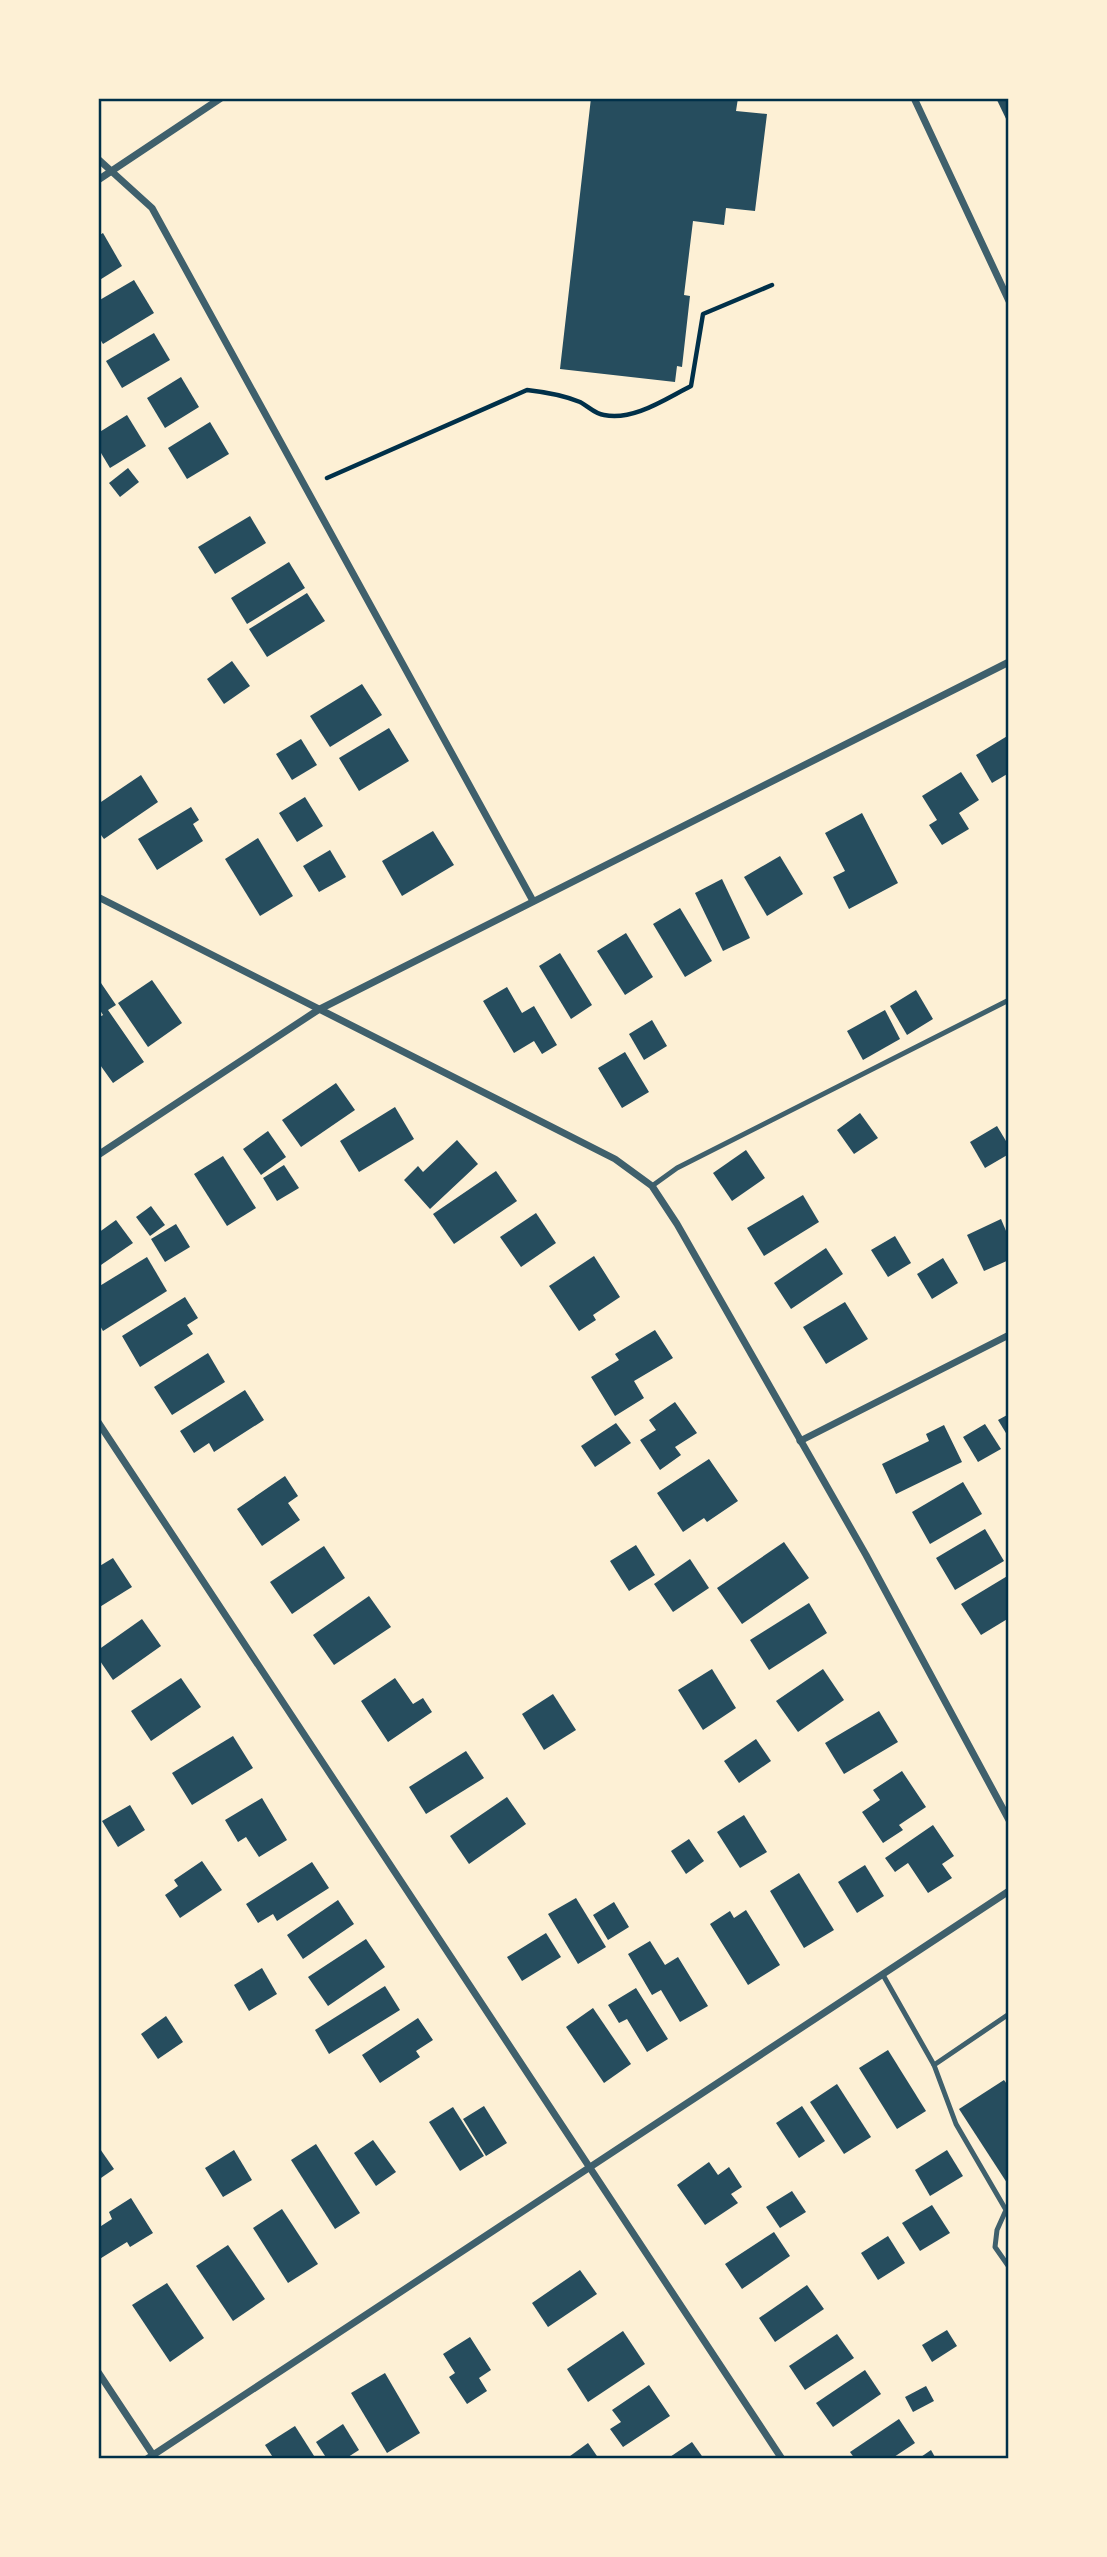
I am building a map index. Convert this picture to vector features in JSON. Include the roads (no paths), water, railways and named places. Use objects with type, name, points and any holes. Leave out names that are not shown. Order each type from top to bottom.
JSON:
[{"type":"street","points":[[98,180],[221,98]]},
{"type":"street","points":[[914,98],[1009,301]]},
{"type":"street","points":[[98,159],[152,208],[533,901]]},
{"type":"street","points":[[98,1155],[317,1010],[1009,662]]},
{"type":"street","points":[[98,897],[615,1159],[652,1186],[688,1243],[866,1555],[1009,1820]]},
{"type":"street","points":[[800,1441],[1009,1335]]},
{"type":"street","points":[[98,1422],[782,2459]]},
{"type":"street","points":[[98,2372],[152,2458],[1009,1891]]},
{"type":"lane","points":[[652,1186],[677,1168],[1009,1000]]},
{"type":"lane","points":[[883,1975],[934,2066],[956,2124],[1006,2210],[997,2230],[995,2247],[1009,2267]]},
{"type":"lane","points":[[934,2066],[1009,2014]]}]
